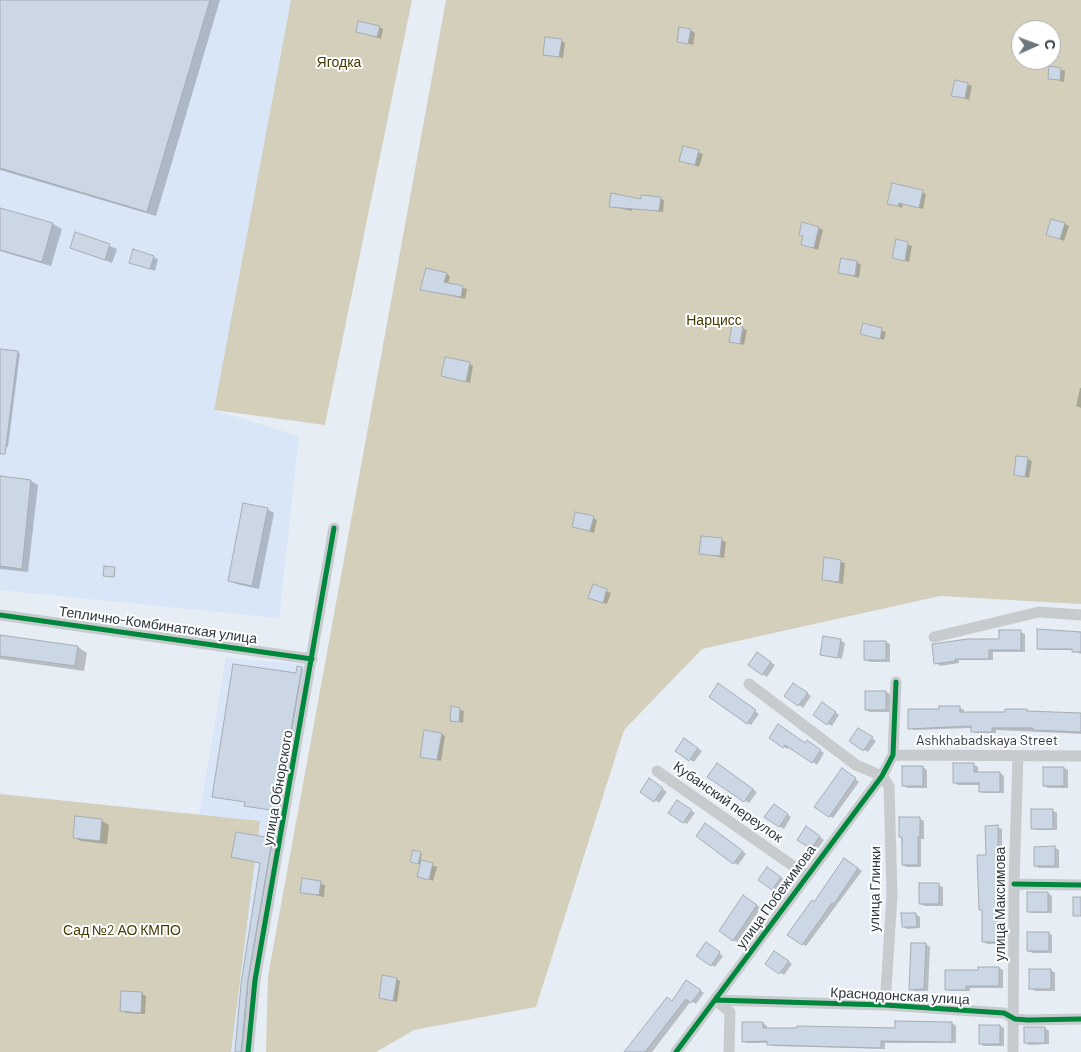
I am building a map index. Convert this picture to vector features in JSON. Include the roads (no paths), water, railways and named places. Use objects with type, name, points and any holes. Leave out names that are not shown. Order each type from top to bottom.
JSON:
[{"type":"street","name":"улица Обнорского","points":[[248,1052],[255,980],[334,528]]},
{"type":"street","points":[[934,637],[1039,612],[1081,614]]},
{"type":"street","name":"Теплично-Комбинатская улица","points":[[0,615],[312,659]]},
{"type":"street","points":[[892,755],[896,682]]},
{"type":"street","points":[[749,684],[856,765],[882,776]]},
{"type":"street","name":"Ashkhabadskaya Street","points":[[892,755],[1081,756]]},
{"type":"street","name":"улица Побежимова","points":[[676,1052],[806,875],[882,776],[892,755]]},
{"type":"street","name":"улица Максимова","points":[[1013,1052],[1015,1018],[1014,884],[1018,756]]},
{"type":"street","name":"Кубанский переулок","points":[[657,771],[806,875]]},
{"type":"street","name":"улица Глинки","points":[[882,776],[888,786],[892,896],[885,1005]]},
{"type":"street","points":[[1014,884],[1081,885]]},
{"type":"street","points":[[716,1000],[730,1012],[729,1052]]},
{"type":"street","name":"Краснодонская улица","points":[[716,1000],[885,1005],[1004,1013],[1015,1018],[1081,1019]]},
{"type":"park label","name":"Ягодка","points":[[339,62]]},
{"type":"park label","name":"Нарцисс","points":[[714,320]]},
{"type":"park label","name":"Сад №2 АО КМПО","points":[[122,930]]}]
